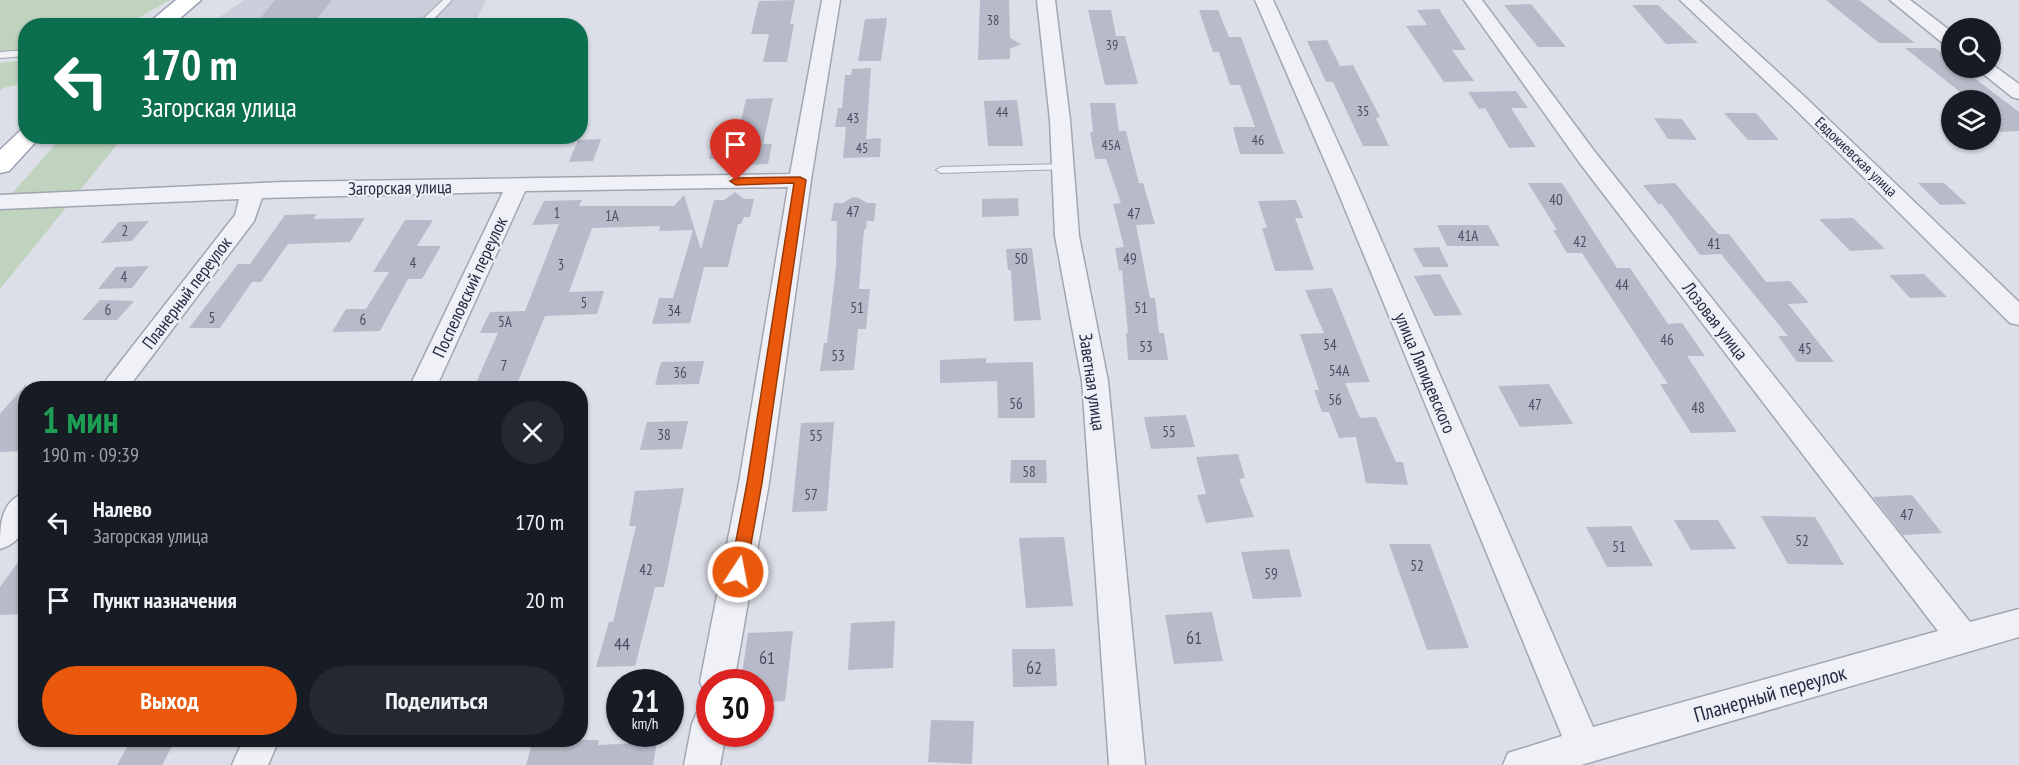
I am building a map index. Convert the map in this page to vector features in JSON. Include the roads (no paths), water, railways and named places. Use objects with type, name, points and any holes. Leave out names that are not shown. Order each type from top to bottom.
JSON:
[{"type":"main road","points":[[166,18],[190,0]]},
{"type":"main road","points":[[0,165],[20,144]]},
{"type":"street","points":[[719,669],[754,483],[800,180],[831,0]]},
{"type":"street","name":"Заветная улица","points":[[1046,0],[1063,167],[1067,236],[1095,381],[1127,765]]},
{"type":"street","name":"улица Ляпидевского","points":[[1264,0],[1344,180],[1584,747]]},
{"type":"street","name":"Лозовая улица","points":[[1473,0],[1587,157],[1963,638]]},
{"type":"street","name":"Евдокиевская улица","points":[[1689,0],[1798,101],[2019,317]]},
{"type":"street","points":[[1899,0],[1941,32]]},
{"type":"street","points":[[1999,78],[2019,93]]},
{"type":"street","name":"Загорская улица","points":[[0,202],[285,189],[800,180]]},
{"type":"street","name":"Поспеловский переулок","points":[[426,381],[517,185]]},
{"type":"street","name":"Планерный переулок","points":[[119,381],[246,216],[252,192]]},
{"type":"street","points":[[0,537],[18,514]]},
{"type":"street","name":"Планерный переулок","points":[[1521,765],[2019,623]]},
{"type":"street","points":[[250,765],[258,747]]},
{"type":"street","points":[[702,765],[706,747]]},
{"type":"lane","points":[[429,18],[448,0]]},
{"type":"lane","points":[[0,56],[18,54]]},
{"type":"lane","points":[[941,170],[1063,167]]}]
